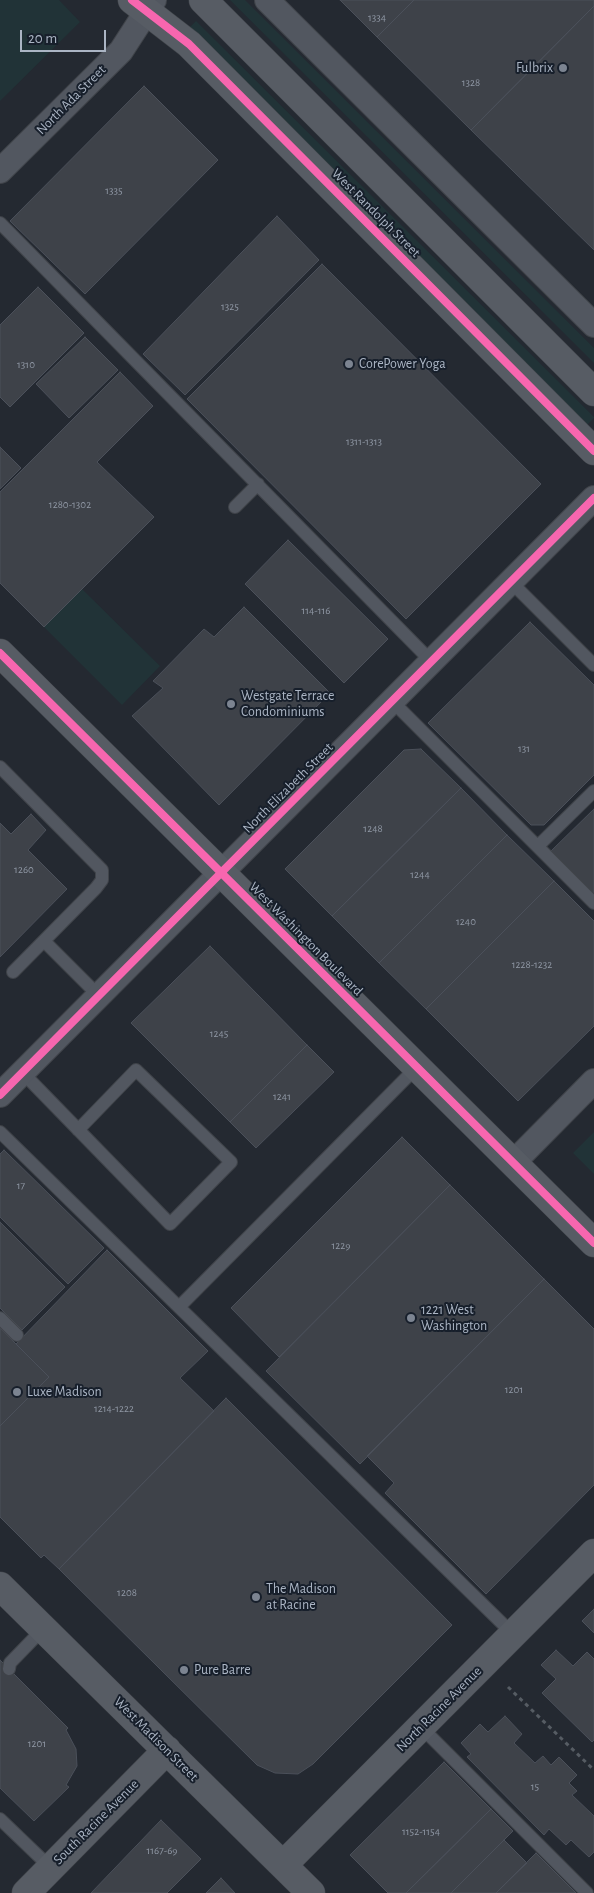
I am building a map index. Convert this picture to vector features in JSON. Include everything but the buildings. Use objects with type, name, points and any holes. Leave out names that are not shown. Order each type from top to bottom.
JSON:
[{"type":"street","name":"West Randolph Street","points":[[203,0],[594,392]]},
{"type":"street","points":[[267,0],[594,325]]},
{"type":"street","name":"West Randolph Street","points":[[144,4],[196,51],[594,451]]},
{"type":"street","name":"North Ada Street","points":[[0,171],[121,51],[144,4]]},
{"type":"street","name":"North Elizabeth Street","points":[[0,1095],[594,498]]},
{"type":"street","name":"West Washington Boulevard","points":[[0,653],[594,1243]]},
{"type":"street","points":[[513,1163],[594,1081]]},
{"type":"street","name":"North Racine Avenue","points":[[283,1865],[594,1553]]},
{"type":"street","name":"West Madison Street","points":[[6,1596],[43,1629],[311,1893]]},
{"type":"street","name":"South Racine Avenue","points":[[26,1893],[167,1750]]},
{"type":"lane","points":[[0,223],[432,662]]},
{"type":"lane","points":[[235,507],[258,484]]},
{"type":"lane","points":[[511,582],[594,665]]},
{"type":"lane","points":[[392,701],[594,902]]},
{"type":"lane","points":[[0,766],[102,870],[102,880],[96,888],[13,972]]},
{"type":"lane","points":[[538,846],[594,791]]},
{"type":"lane","points":[[44,941],[99,996]]},
{"type":"lane","points":[[179,1307],[417,1067]]},
{"type":"lane","points":[[22,1072],[78,1130],[170,1224],[231,1162],[136,1070],[78,1130]]},
{"type":"lane","points":[[0,1132],[513,1634]]},
{"type":"lane","points":[[0,1318],[17,1335]]},
{"type":"lane","points":[[7,1665],[43,1629]]},
{"type":"lane","points":[[420,1727],[587,1893]]},
{"type":"lane","points":[[0,1819],[51,1868]]},
{"type":"path","points":[[508,1687],[594,1770]]},
{"type":"shaded area","points":[[0,0],[59,0],[80,22],[0,101]]},
{"type":"shaded area","points":[[230,0],[245,0],[594,348],[594,363]]},
{"type":"shaded area","points":[[196,21],[594,417],[587,425],[190,27]]},
{"type":"shaded area","points":[[82,589],[160,666],[122,705],[44,627]]},
{"type":"shaded area","points":[[594,1132],[594,1174],[573,1153]]},
{"type":"cycle path","points":[[132,0],[189,44],[594,451]]},
{"type":"cycle path","points":[[0,1095],[594,498]]},
{"type":"cycle path","points":[[0,653],[594,1243]]},
{"type":"place","name":"Fulbrix","points":[[563,68]]},
{"type":"place","name":"CorePower Yoga","points":[[349,364]]},
{"type":"place","name":"Westgate Terrace Condominiums","points":[[231,704]]},
{"type":"place","name":"1221 West Washington","points":[[411,1318]]},
{"type":"place","name":"Luxe Madison","points":[[17,1392]]},
{"type":"place","name":"The Madison at Racine","points":[[256,1597]]},
{"type":"place","name":"Pure Barre","points":[[184,1670]]}]
